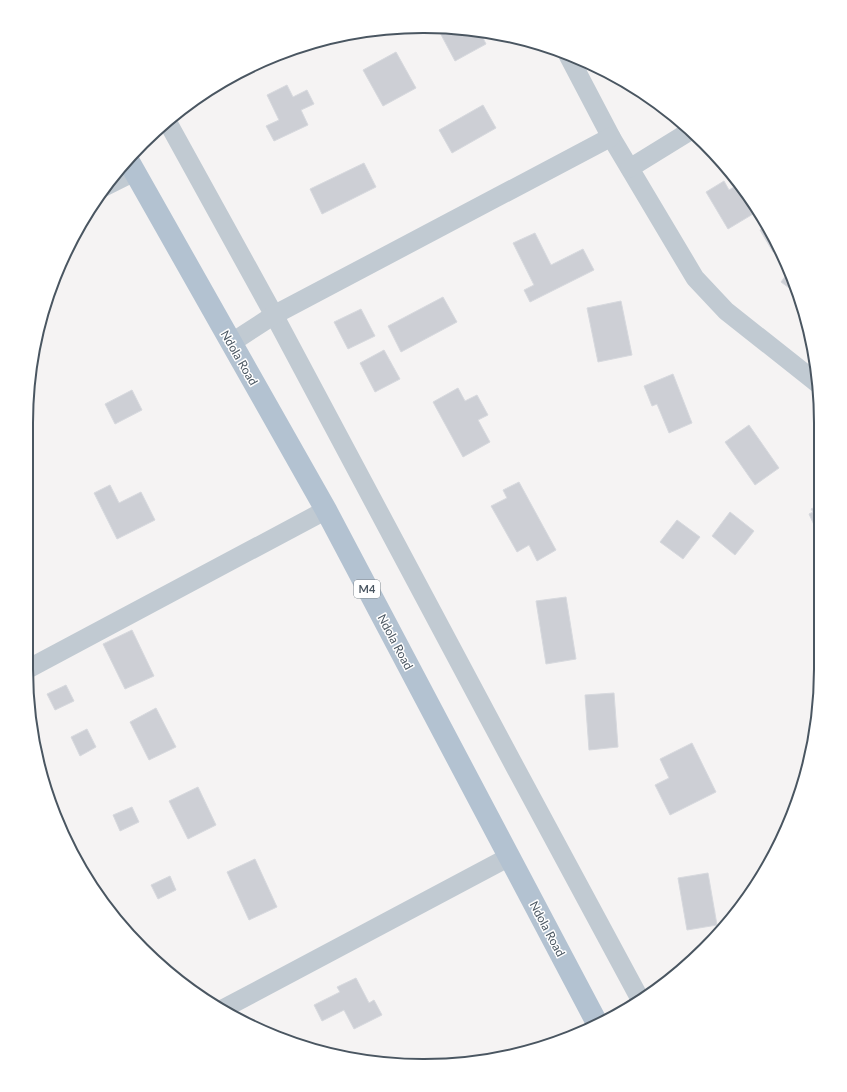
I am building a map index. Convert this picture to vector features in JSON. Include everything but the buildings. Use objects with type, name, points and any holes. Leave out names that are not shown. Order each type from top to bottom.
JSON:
[{"type":"main road","name":"Ndola Road","points":[[131,166],[326,510],[595,1019]]},
{"type":"street","points":[[572,63],[611,137],[695,278],[726,311],[811,379]]},
{"type":"street","points":[[170,127],[274,315],[638,995]]},
{"type":"street","points":[[630,168],[685,134]]},
{"type":"street","points":[[230,343],[274,315],[611,137]]},
{"type":"street","points":[[33,666],[326,510]]},
{"type":"street","points":[[227,1007],[509,856]]}]
